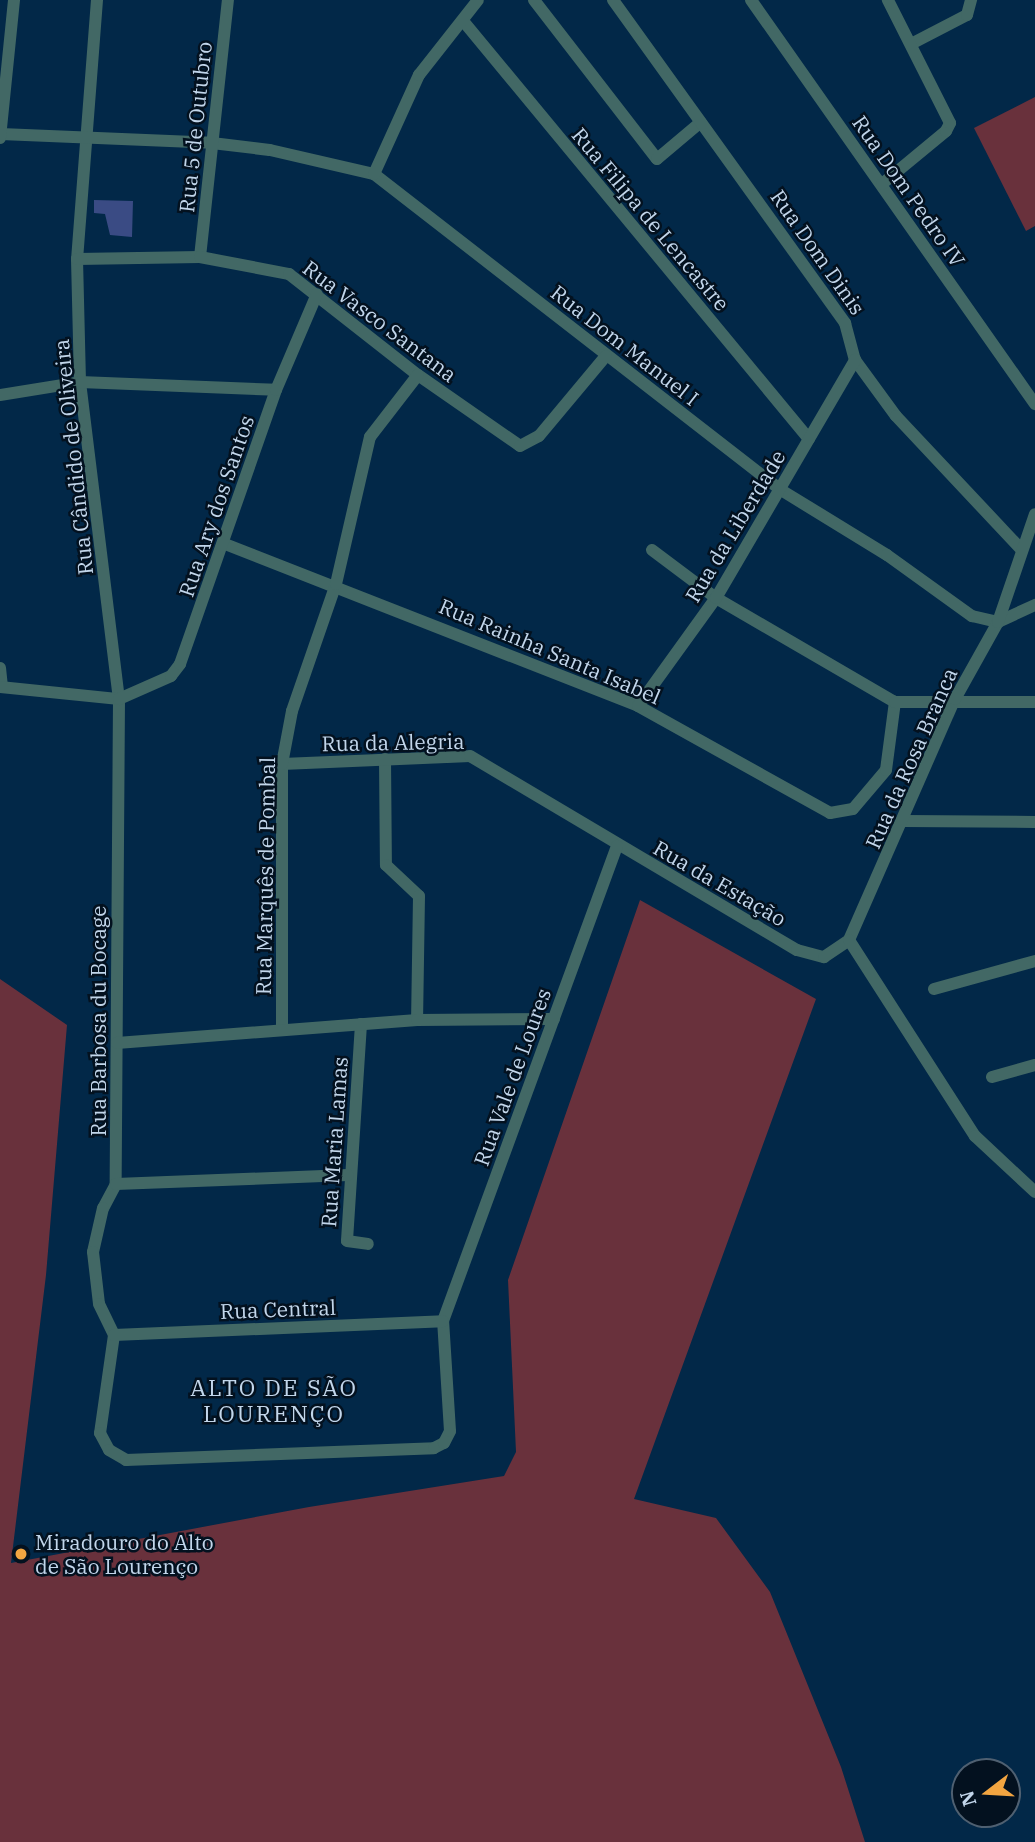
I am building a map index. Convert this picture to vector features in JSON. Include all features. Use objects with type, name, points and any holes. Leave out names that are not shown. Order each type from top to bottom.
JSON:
[{"type":"street","points":[[0,136],[14,0]]},
{"type":"street","name":"Rua Cândido de Oliveira","points":[[97,0],[77,259],[80,382],[120,699]]},
{"type":"street","name":"Rua 5 de Outubro","points":[[200,257],[228,0]]},
{"type":"street","points":[[374,174],[419,75],[464,22],[478,0]]},
{"type":"street","points":[[534,0],[657,159],[701,122]]},
{"type":"street","name":"Rua Dom Dinis","points":[[613,0],[845,323],[855,360],[896,415],[1022,550]]},
{"type":"street","name":"Rua Dom Pedro IV","points":[[751,0],[1035,404]]},
{"type":"street","points":[[882,184],[946,131],[950,123],[888,0]]},
{"type":"street","points":[[911,44],[967,15],[971,0]]},
{"type":"street","name":"Rua Filipa de Lencastre","points":[[464,22],[809,439]]},
{"type":"street","name":"Rua Dom Manuel I","points":[[0,136],[88,136],[212,143],[270,150],[374,174],[781,490],[887,555],[972,616],[998,622]]},
{"type":"street","name":"Rua Vasco Santana","points":[[77,259],[200,257],[289,274],[418,375],[520,446],[539,436],[606,356]]},
{"type":"street","name":"Rua Ary dos Santos","points":[[120,699],[158,683],[180,664],[225,544],[276,390],[317,294]]},
{"type":"street","name":"Rua da Liberdade","points":[[638,706],[716,598],[855,360]]},
{"type":"street","name":"Rua Marquês de Pombal","points":[[282,1027],[282,764],[292,710],[336,584],[370,438],[418,375]]},
{"type":"street","points":[[0,395],[80,382],[276,390]]},
{"type":"street","name":"Rua da Rosa Branca","points":[[849,940],[904,821],[955,699],[998,622],[1035,514]]},
{"type":"street","name":"Rua Rainha Santa Isabel","points":[[225,544],[336,584],[638,706],[831,813],[842,814],[853,808],[886,770],[895,702]]},
{"type":"street","points":[[652,550],[716,598],[895,702],[955,699],[1035,702]]},
{"type":"street","points":[[998,622],[1035,605]]},
{"type":"street","points":[[0,668],[1,687],[120,699]]},
{"type":"street","name":"Rua Barbosa du Bocage","points":[[114,1335],[99,1304],[93,1252],[103,1208],[116,1184],[120,699]]},
{"type":"street","name":"Rua da Alegria","points":[[282,764],[470,756],[573,819]]},
{"type":"street","points":[[385,759],[386,865],[419,896],[417,1020]]},
{"type":"street","name":"Rua da Estação","points":[[573,819],[797,950],[824,957],[849,940]]},
{"type":"street","points":[[904,821],[1035,822]]},
{"type":"street","name":"Rua Vale de Loures","points":[[443,1321],[617,846]]},
{"type":"street","points":[[849,940],[975,1136],[1035,1192]]},
{"type":"street","points":[[934,989],[1035,961]]},
{"type":"street","points":[[117,1043],[282,1027],[417,1020],[554,1020]]},
{"type":"street","name":"Rua Maria Lamas","points":[[362,1024],[348,1175],[347,1241],[368,1244]]},
{"type":"street","points":[[992,1077],[1035,1065]]},
{"type":"street","points":[[116,1184],[348,1175]]},
{"type":"street","points":[[114,1335],[100,1433],[109,1450],[126,1460],[219,1460],[434,1448],[444,1443],[450,1431],[443,1321]]},
{"type":"street","name":"Rua Central","points":[[114,1335],[443,1321]]},
{"type":"shaded area","points":[[1035,97],[1035,226],[1026,231],[974,128]]},
{"type":"shaded area","points":[[640,900],[816,999],[634,1499],[716,1518],[770,1592],[841,1767],[865,1842],[0,1842],[0,979],[67,1025],[46,1275],[11,1563],[309,1507],[504,1476],[516,1452],[508,1280]]},
{"type":"building","points":[[94,200],[133,201],[132,237],[110,235],[105,214],[94,213]]},
{"type":"place","name":"Miradouro do Alto de São Lourenço","points":[[21,1554]]},
{"type":"district","name":"ALTO DE SÃO LOURENÇO","points":[[274,1400]]}]
